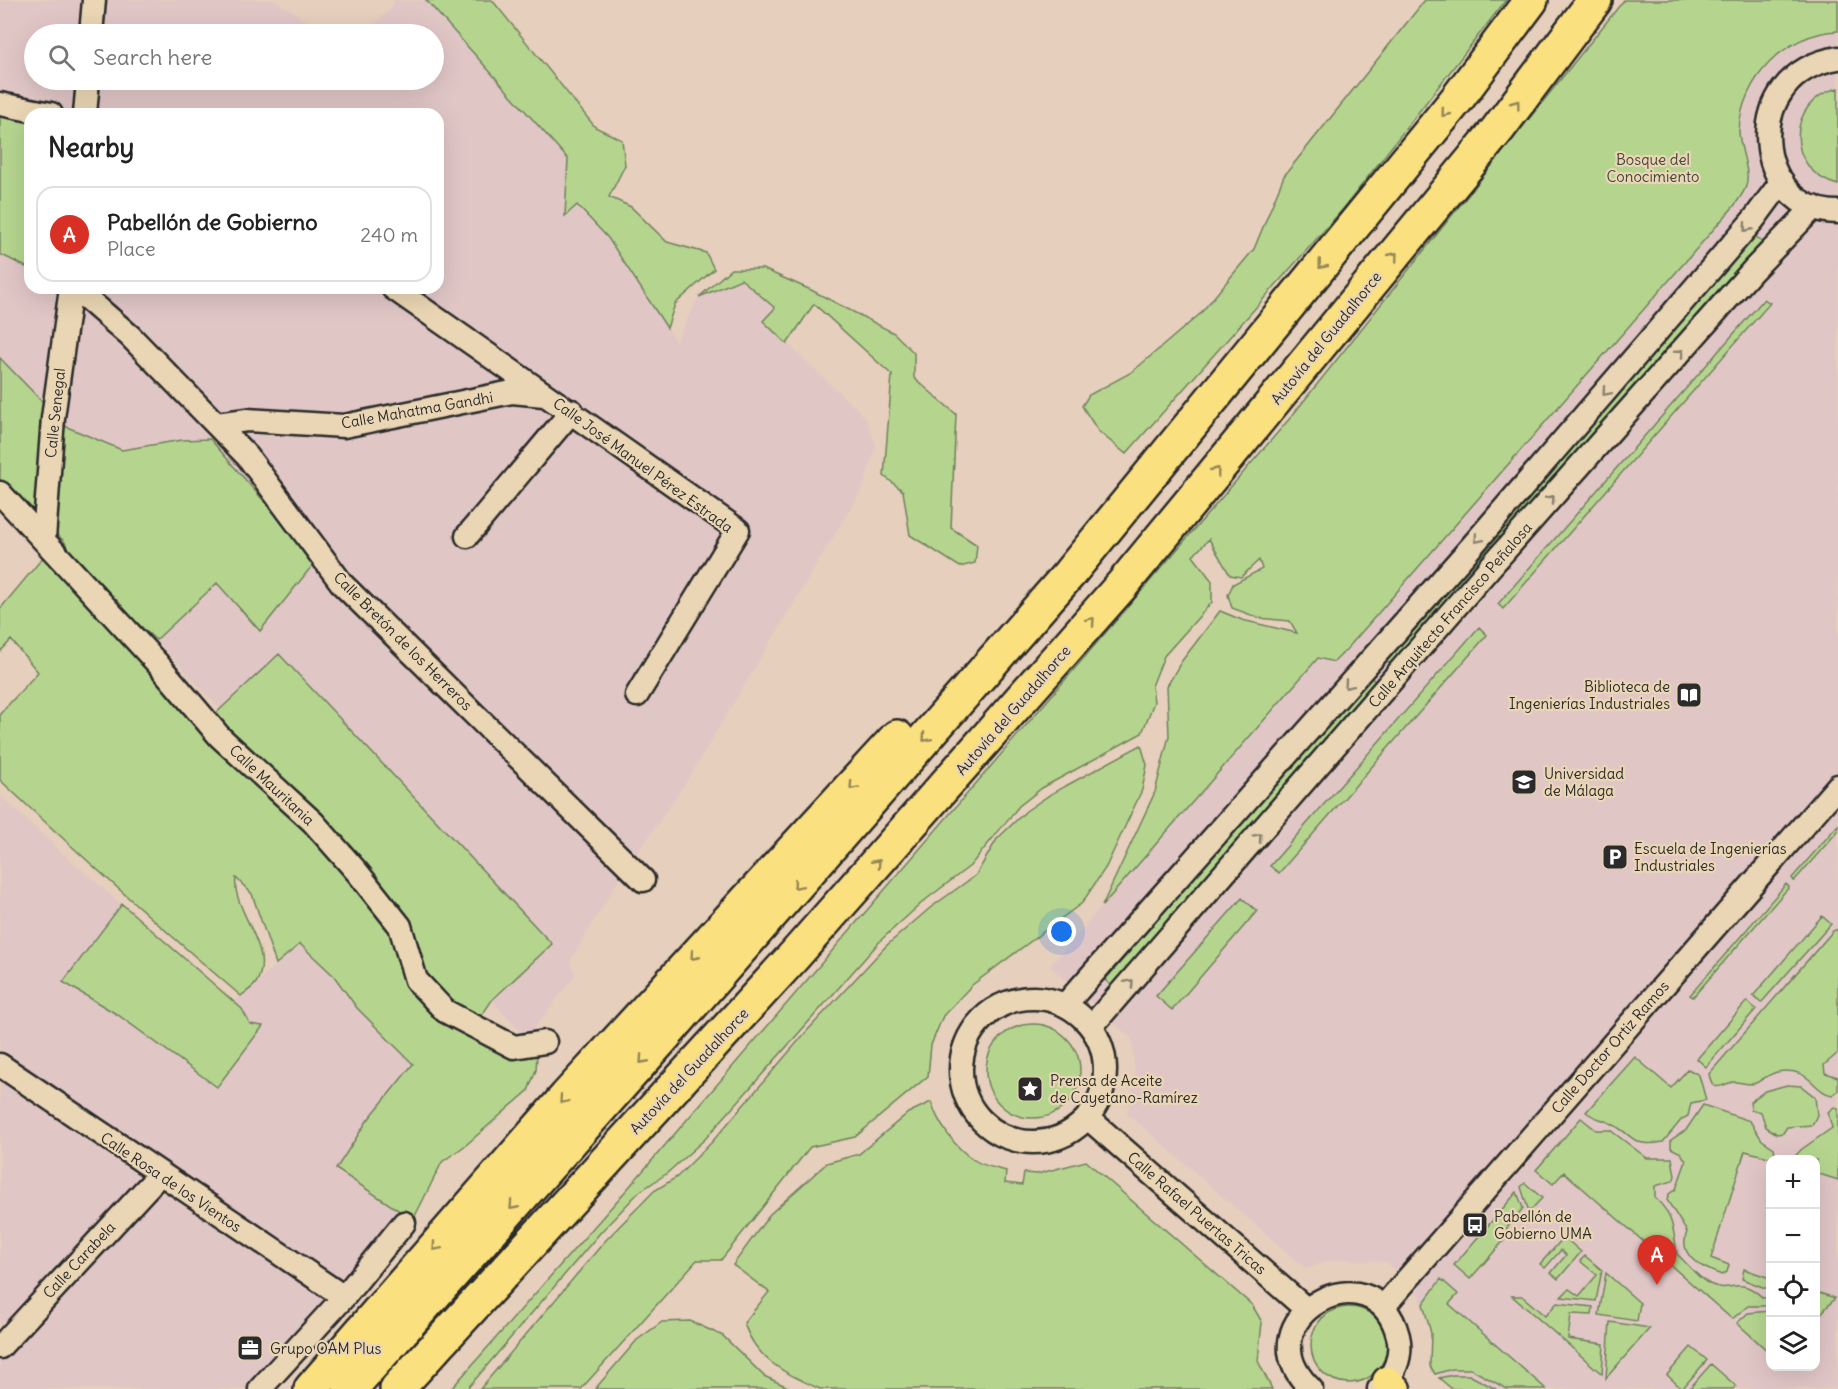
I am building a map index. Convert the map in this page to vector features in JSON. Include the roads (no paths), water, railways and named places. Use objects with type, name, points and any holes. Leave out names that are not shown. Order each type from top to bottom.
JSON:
[{"type":"highway","points":[[350,1389],[667,1034],[1062,584],[1457,99],[1532,0]]},
{"type":"highway","name":"Autovía del Guadalhorce","points":[[396,1389],[768,985],[1122,585],[1498,129],[1595,0]]},
{"type":"highway","points":[[311,1389],[566,1097],[734,912],[1208,405]]},
{"type":"highway","points":[[422,1389],[768,985]]},
{"type":"street","points":[[92,24],[94,0]]},
{"type":"street","points":[[1838,58],[1823,61],[1796,75],[1780,92],[1770,114],[1769,147],[1771,160],[1782,181],[1796,196],[1814,207],[1838,213]]},
{"type":"street","points":[[86,108],[87,90]]},
{"type":"street","points":[[0,104],[24,109]]},
{"type":"street","name":"Calle Arquitecto Francisco Peñalosa","points":[[1065,1005],[1472,546],[1754,219],[1782,181]]},
{"type":"street","name":"Calle Arquitecto Francisco Peñalosa","points":[[1091,1027],[1491,566],[1753,270],[1814,207]]},
{"type":"street","name":"Calle Senegal","points":[[44,539],[53,418],[72,294]]},
{"type":"street","name":"Calle Bretón de los Herreros","points":[[80,294],[130,336],[248,457],[344,585],[643,880]]},
{"type":"street","name":"Calle José Manuel Pérez Estrada","points":[[402,294],[572,411],[738,530],[637,695]]},
{"type":"street","name":"Calle Mahatma Gandhi","points":[[216,424],[247,420],[344,426],[512,392],[546,395]]},
{"type":"street","points":[[467,536],[572,411]]},
{"type":"street","name":"Calle Mauritania","points":[[0,493],[158,664],[220,737],[313,822],[358,873],[399,926],[416,980],[445,1011],[514,1047],[545,1042]]},
{"type":"street","name":"Calle Doctor Ortiz Ramos","points":[[1383,1307],[1838,786]]},
{"type":"street","points":[[1018,999],[1042,999],[1065,1005],[1091,1027],[1101,1045],[1105,1065],[1104,1086],[1088,1118],[1064,1136],[1040,1143],[1016,1141],[988,1126],[976,1115],[964,1094],[960,1070],[965,1046],[977,1025],[989,1014],[1018,999]]},
{"type":"street","name":"Calle Rosa de los Vientos","points":[[0,1065],[344,1297]]},
{"type":"street","name":"Calle Rafael Puertas Tricas","points":[[1088,1118],[1306,1309]]},
{"type":"street","name":"Calle Carabela","points":[[0,1347],[159,1174]]},
{"type":"street","points":[[260,1389],[344,1297],[404,1223]]},
{"type":"street","points":[[1311,1389],[1298,1375],[1291,1350],[1295,1325],[1306,1309],[1318,1299],[1352,1293],[1369,1297],[1383,1307],[1395,1324],[1400,1343],[1397,1364],[1387,1386]]},
{"type":"place","name":"Biblioteca de Ingenierías Industriales","points":[[1689,695]]},
{"type":"place","name":"Universidad de Málaga","points":[[1524,782]]},
{"type":"place","name":"Escuela de Ingenierías Industriales","points":[[1615,857]]},
{"type":"place","name":"Prensa de Aceite de Cayetano-Ramírez","points":[[1030,1089]]},
{"type":"place","name":"Pabellón de Gobierno UMA","points":[[1475,1225]]},
{"type":"place","name":"Pabellón de Gobierno","points":[[1657,1285]]},
{"type":"place","name":"Grupo OAM Plus","points":[[250,1348]]},
{"type":"park label","name":"Bosque del Conocimiento","points":[[1653,168]]}]
